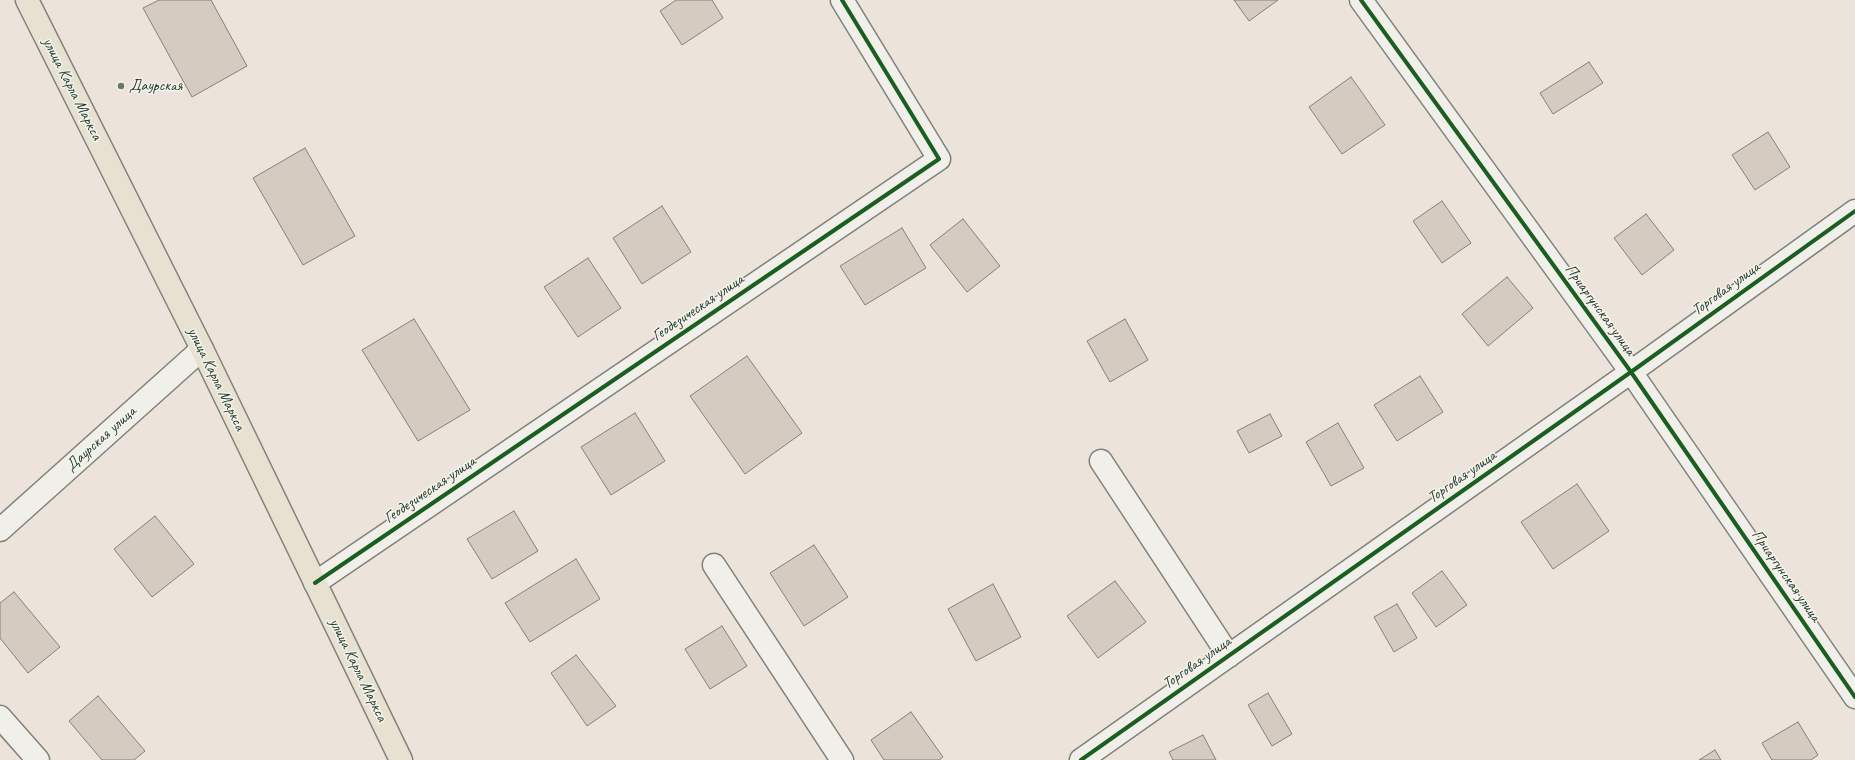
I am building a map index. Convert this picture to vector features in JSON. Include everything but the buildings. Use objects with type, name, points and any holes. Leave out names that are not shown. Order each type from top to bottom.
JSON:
[{"type":"highway","name":"улица Карла Маркса","points":[[27,0],[202,349],[401,760]]},
{"type":"street","name":"Геодезическая улица","points":[[315,582],[939,159],[842,0]]},
{"type":"street","name":"Приаргунская улица","points":[[1361,0],[1631,372],[1855,697]]},
{"type":"street","name":"Торговая улица","points":[[1081,760],[1631,372],[1855,211]]},
{"type":"street","name":"Даурская улица","points":[[0,530],[202,349]]},
{"type":"street","points":[[1100,461],[1229,656]]},
{"type":"street","points":[[714,565],[842,760]]},
{"type":"street","points":[[0,717],[38,760]]},
{"type":"cycle path","points":[[315,583],[939,159],[842,0]]},
{"type":"cycle path","points":[[1361,0],[1631,372],[1855,697]]},
{"type":"cycle path","points":[[1081,760],[1631,372],[1855,211]]},
{"type":"place","name":"Даурская","points":[[121,86]]}]
